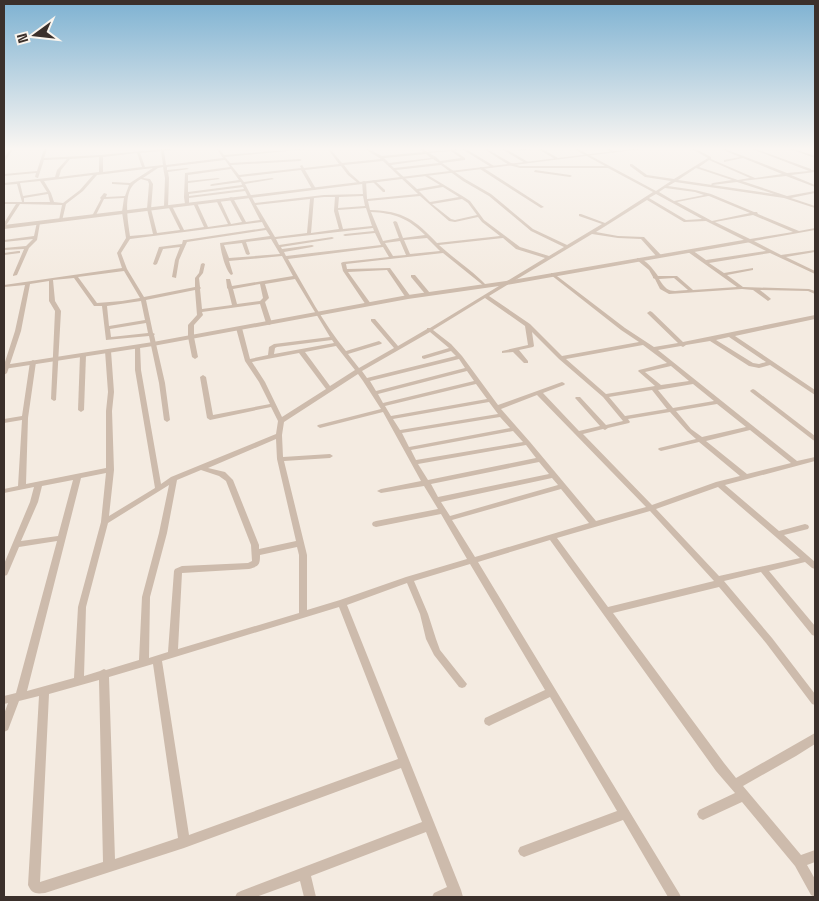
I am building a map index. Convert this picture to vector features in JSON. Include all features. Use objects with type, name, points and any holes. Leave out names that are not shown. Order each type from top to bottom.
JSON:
[{"type":"street","points":[[4,227],[21,203],[20,191]]},
{"type":"street","points":[[4,203],[64,204],[82,191]]},
{"type":"street","points":[[129,191],[124,212],[128,238],[119,253],[125,269],[143,299],[162,384],[167,420]]},
{"type":"street","points":[[150,191],[149,209],[155,234]]},
{"type":"street","points":[[167,191],[168,206],[182,231]]},
{"type":"street","points":[[186,193],[191,191]]},
{"type":"street","points":[[186,193],[191,191]]},
{"type":"street","points":[[233,191],[232,198],[244,223]]},
{"type":"street","points":[[246,191],[335,341],[366,380],[398,432],[414,463],[675,897]]},
{"type":"street","points":[[363,191],[373,227],[392,257]]},
{"type":"street","points":[[418,191],[429,203],[452,221],[479,216]]},
{"type":"street","points":[[452,191],[473,205],[482,221],[504,237],[523,250],[548,257]]},
{"type":"street","points":[[484,191],[532,230],[566,246]]},
{"type":"street","points":[[517,191],[542,207]]},
{"type":"street","points":[[695,191],[756,213],[798,232]]},
{"type":"street","points":[[741,191],[784,197],[815,192]]},
{"type":"street","points":[[768,191],[815,207]]},
{"type":"street","points":[[281,421],[358,371],[460,313],[655,192],[748,241],[815,273]]},
{"type":"street","points":[[22,197],[49,193],[52,203]]},
{"type":"street","points":[[186,193],[187,204]]},
{"type":"street","points":[[254,204],[337,196],[421,195]]},
{"type":"street","points":[[674,202],[710,195]]},
{"type":"street","points":[[94,216],[104,196],[126,197]]},
{"type":"street","points":[[337,196],[336,209],[341,229]]},
{"type":"street","points":[[4,227],[232,198]]},
{"type":"street","points":[[309,234],[312,198]]},
{"type":"street","points":[[429,203],[464,198]]},
{"type":"street","points":[[646,198],[685,221],[709,221],[756,213]]},
{"type":"street","points":[[218,200],[230,224]]},
{"type":"street","points":[[195,203],[206,228]]},
{"type":"street","points":[[60,220],[64,204]]},
{"type":"street","points":[[336,209],[367,209],[398,214],[417,225],[444,252],[484,285]]},
{"type":"street","points":[[580,215],[605,224]]},
{"type":"street","points":[[128,238],[263,220]]},
{"type":"street","points":[[395,222],[404,240],[408,255]]},
{"type":"street","points":[[15,275],[26,249],[36,237],[38,223]]},
{"type":"street","points":[[231,274],[221,245],[341,229],[373,227]]},
{"type":"street","points":[[155,264],[161,248],[182,244],[187,241],[268,230]]},
{"type":"street","points":[[4,369],[32,362],[153,344],[408,297],[506,283],[814,230]]},
{"type":"street","points":[[345,235],[376,232]]},
{"type":"street","points":[[591,232],[613,237],[642,238],[659,256]]},
{"type":"street","points":[[281,252],[383,244],[429,236]]},
{"type":"street","points":[[4,241],[36,237]]},
{"type":"street","points":[[438,244],[504,237]]},
{"type":"street","points":[[281,252],[332,238]]},
{"type":"street","points":[[244,241],[248,254]]},
{"type":"street","points":[[226,260],[328,243]]},
{"type":"street","points":[[174,277],[182,244]]},
{"type":"street","points":[[4,249],[26,249]]},
{"type":"street","points":[[4,254],[26,249]]},
{"type":"street","points":[[690,251],[742,288]]},
{"type":"street","points":[[705,262],[771,251]]},
{"type":"street","points":[[782,256],[815,251]]},
{"type":"street","points":[[368,304],[342,264],[345,262],[444,252]]},
{"type":"street","points":[[639,259],[651,270],[655,278],[669,293],[742,288],[809,290],[815,293]]},
{"type":"street","points":[[195,357],[191,325],[200,317],[197,278],[201,273],[203,264]]},
{"type":"street","points":[[4,286],[125,269]]},
{"type":"street","points":[[345,271],[388,269],[408,297]]},
{"type":"street","points":[[723,275],[751,269]]},
{"type":"street","points":[[553,274],[653,349],[796,464]]},
{"type":"street","points":[[75,276],[94,304],[143,299],[198,288]]},
{"type":"street","points":[[414,276],[428,294]]},
{"type":"street","points":[[229,288],[296,277]]},
{"type":"street","points":[[655,278],[675,277],[693,292]]},
{"type":"street","points":[[51,279],[52,301],[58,311],[54,399]]},
{"type":"street","points":[[228,280],[235,306]]},
{"type":"street","points":[[4,369],[18,331],[28,282]]},
{"type":"street","points":[[200,311],[262,302],[266,298],[262,282]]},
{"type":"street","points":[[754,288],[768,298]]},
{"type":"street","points":[[485,296],[528,325],[561,358],[605,396],[627,422],[578,433]]},
{"type":"street","points":[[262,302],[269,323]]},
{"type":"street","points":[[104,304],[108,339],[152,334]]},
{"type":"street","points":[[650,313],[683,345]]},
{"type":"street","points":[[653,349],[683,345],[815,317]]},
{"type":"street","points":[[373,320],[397,348]]},
{"type":"street","points":[[107,328],[148,321]]},
{"type":"street","points":[[504,352],[532,344],[528,325]]},
{"type":"street","points":[[239,328],[248,361],[262,382],[281,421],[279,435],[280,460],[301,543],[303,614]]},
{"type":"street","points":[[429,329],[460,357],[496,408],[594,524]]},
{"type":"street","points":[[730,335],[815,393]]},
{"type":"street","points":[[712,339],[751,365],[759,366],[769,363]]},
{"type":"street","points":[[248,361],[301,351],[335,341]]},
{"type":"street","points":[[271,356],[274,345],[335,341]]},
{"type":"street","points":[[345,353],[379,343]]},
{"type":"street","points":[[561,358],[644,343]]},
{"type":"street","points":[[137,346],[138,370],[158,487]]},
{"type":"street","points":[[424,357],[452,349]]},
{"type":"street","points":[[516,350],[526,362]]},
{"type":"street","points":[[79,680],[82,607],[105,522],[110,470],[109,411],[112,381],[108,351]]},
{"type":"street","points":[[301,351],[329,389]]},
{"type":"street","points":[[81,410],[83,355]]},
{"type":"street","points":[[366,380],[460,357]]},
{"type":"street","points":[[22,487],[25,418],[32,362]]},
{"type":"street","points":[[672,364],[642,372],[657,388],[683,424],[746,477]]},
{"type":"street","points":[[373,393],[469,369]]},
{"type":"street","points":[[203,377],[210,418],[274,405]]},
{"type":"street","points":[[320,426],[477,382]]},
{"type":"street","points":[[605,396],[694,382]]},
{"type":"street","points":[[496,408],[562,384]]},
{"type":"street","points":[[753,391],[815,439]]},
{"type":"street","points":[[538,392],[720,581],[777,650],[815,701]]},
{"type":"street","points":[[578,398],[605,428]]},
{"type":"street","points":[[389,418],[490,400]]},
{"type":"street","points":[[624,418],[718,402]]},
{"type":"street","points":[[398,432],[502,415]]},
{"type":"street","points":[[4,421],[25,418]]},
{"type":"street","points":[[407,449],[514,428]]},
{"type":"street","points":[[661,449],[750,428]]},
{"type":"street","points":[[105,522],[158,487],[279,435]]},
{"type":"street","points":[[414,463],[528,444]]},
{"type":"street","points":[[280,460],[330,456]]},
{"type":"street","points":[[381,490],[426,483],[540,459]]},
{"type":"street","points":[[4,700],[44,691],[144,663],[342,603],[409,579],[651,508],[719,484],[815,459]]},
{"type":"street","points":[[173,654],[178,572],[182,569],[254,565],[256,563],[256,553],[229,480],[222,474],[201,468]]},
{"type":"street","points":[[4,491],[110,470]]},
{"type":"street","points":[[4,727],[17,698],[78,476]]},
{"type":"street","points":[[437,500],[554,476]]},
{"type":"street","points":[[144,663],[146,597],[163,533],[174,479]]},
{"type":"street","points":[[4,573],[34,502],[39,484]]},
{"type":"street","points":[[719,484],[815,566]]},
{"type":"street","points":[[448,519],[563,486]]},
{"type":"street","points":[[376,524],[443,511]]},
{"type":"street","points":[[778,534],[805,527]]},
{"type":"street","points":[[552,537],[735,785],[799,862],[815,891]]},
{"type":"street","points":[[15,546],[61,538]]},
{"type":"street","points":[[256,553],[301,543]]},
{"type":"street","points":[[607,611],[807,559]]},
{"type":"street","points":[[763,569],[815,632]]},
{"type":"street","points":[[409,579],[437,652],[462,684]]},
{"type":"street","points":[[342,603],[456,894],[438,897]]},
{"type":"street","points":[[157,659],[184,842]]},
{"type":"street","points":[[104,673],[109,866]]},
{"type":"street","points":[[44,691],[34,885],[37,888],[45,888],[184,842],[403,762]]},
{"type":"street","points":[[489,721],[552,692]]},
{"type":"street","points":[[735,785],[815,738]]},
{"type":"street","points":[[704,814],[744,795]]},
{"type":"street","points":[[524,851],[624,814]]},
{"type":"street","points":[[241,897],[429,825]]},
{"type":"street","points":[[799,862],[815,856]]},
{"type":"street","points":[[304,874],[310,897]]}]
